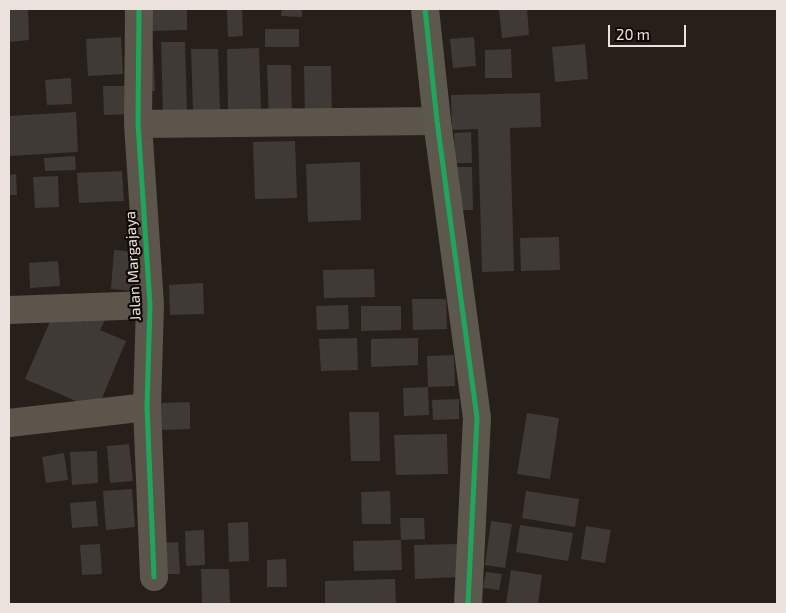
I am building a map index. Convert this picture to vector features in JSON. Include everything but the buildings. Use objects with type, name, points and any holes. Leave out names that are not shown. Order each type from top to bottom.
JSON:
[{"type":"street","name":"Jalan Margajaya","points":[[139,9],[138,124],[150,305],[147,407],[154,577]]},
{"type":"street","points":[[425,9],[437,120],[478,418],[468,604]]},
{"type":"street","points":[[138,124],[437,120]]},
{"type":"street","points":[[9,310],[150,305]]},
{"type":"street","points":[[9,423],[147,407]]},
{"type":"cycle path","points":[[139,9],[138,124],[150,305],[147,407],[154,577]]},
{"type":"cycle path","points":[[425,9],[437,121],[477,418],[468,604]]}]
